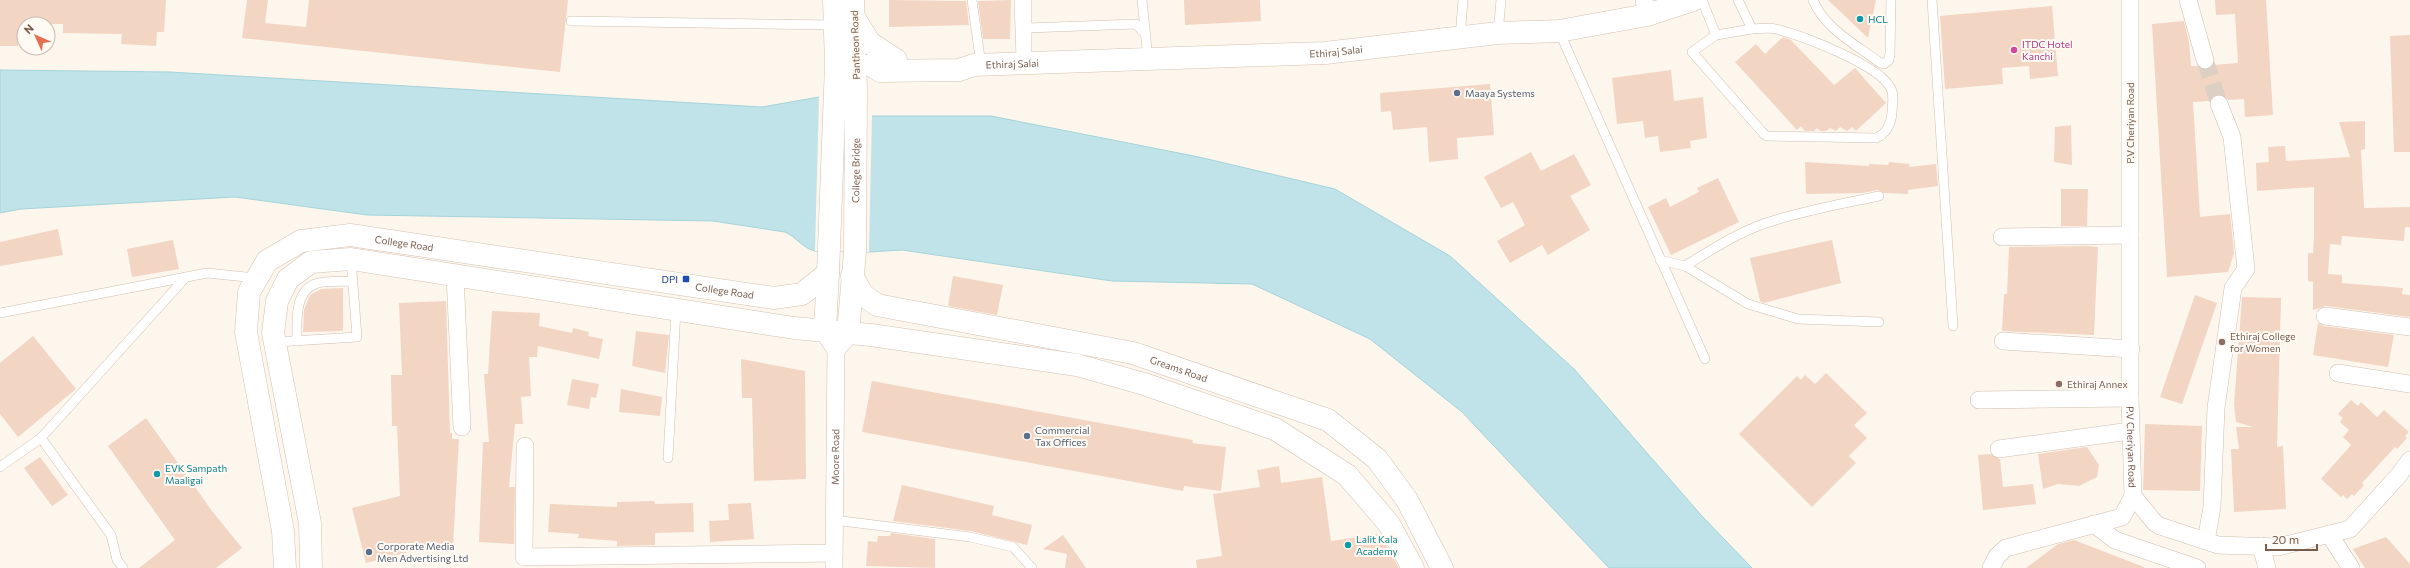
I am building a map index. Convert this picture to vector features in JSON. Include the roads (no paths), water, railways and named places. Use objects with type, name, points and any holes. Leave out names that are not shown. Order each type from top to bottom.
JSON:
[{"type":"main road","points":[[834,0],[835,25],[854,65]]},
{"type":"main road","name":"Ethiraj Salai","points":[[854,65],[880,71],[959,70],[978,65],[1325,53],[1498,34],[1559,31],[1645,7],[1683,2]]},
{"type":"main road","points":[[854,9],[870,43],[896,60]]},
{"type":"main road","name":"Pantheon Road","points":[[846,90],[854,65],[854,9]]},
{"type":"main road","name":"Ethiraj Salai","points":[[854,65],[881,60],[961,59],[978,65]]},
{"type":"main road","points":[[836,336],[828,273],[846,90]]},
{"type":"main road","name":"College Bridge","points":[[836,336],[852,276],[855,252],[846,90]]},
{"type":"main road","name":"College Road","points":[[285,568],[283,531],[246,332],[249,292],[257,278],[268,261],[301,242],[350,235],[774,298],[802,294],[828,273]]},
{"type":"main road","points":[[311,568],[310,523],[276,342],[273,333],[277,301],[288,279],[311,262],[351,259],[794,328],[836,336],[1077,365],[1144,384],[1275,429],[1347,474],[1389,524],[1413,568]]},
{"type":"main road","name":"Greams Road","points":[[852,276],[863,295],[877,305],[1134,353],[1328,420],[1377,458],[1407,500],[1442,568]]},
{"type":"street","name":"P.V Cheriyan Road","points":[[2130,0],[2130,431],[2133,496],[2157,524],[2218,545],[2278,547],[2350,529],[2399,475],[2410,460]]},
{"type":"street","points":[[2188,0],[2205,60]]},
{"type":"street","points":[[2206,541],[2212,507],[2216,408],[2232,295],[2237,280],[2246,269],[2232,137],[2219,104]]},
{"type":"street","points":[[2002,237],[2130,235]]},
{"type":"street","points":[[455,276],[462,427]]},
{"type":"street","points":[[2325,316],[2410,327]]},
{"type":"street","name":"Moore Road","points":[[834,561],[836,336]]},
{"type":"street","points":[[2003,341],[2131,349]]},
{"type":"street","points":[[2338,373],[2410,384]]},
{"type":"street","points":[[1979,400],[2130,398]]},
{"type":"street","points":[[1999,449],[2130,431]]},
{"type":"street","points":[[525,446],[524,557],[834,561]]},
{"type":"street","points":[[1991,568],[1998,556],[2006,548],[2122,517],[2133,496]]},
{"type":"street","points":[[2094,524],[2115,540],[2197,568]]},
{"type":"street","points":[[2329,534],[2351,568]]},
{"type":"street","points":[[2262,546],[2267,568]]},
{"type":"lane","points":[[972,0],[978,65]]},
{"type":"lane","points":[[1019,0],[1024,63]]},
{"type":"lane","points":[[1024,63],[1027,28],[1027,0]]},
{"type":"lane","points":[[1142,0],[1144,33],[1148,59]]},
{"type":"lane","points":[[1460,38],[1463,0]]},
{"type":"lane","points":[[1498,34],[1501,0]]},
{"type":"lane","points":[[1702,0],[1716,35]]},
{"type":"lane","points":[[1738,0],[1752,29]]},
{"type":"lane","points":[[1813,0],[1818,13],[1829,25],[1879,62],[1884,64],[1889,60],[1890,53],[1891,0]]},
{"type":"lane","points":[[1932,0],[1953,326]]},
{"type":"lane","points":[[571,21],[835,25]]},
{"type":"lane","points":[[1027,28],[1136,24],[1144,33]]},
{"type":"lane","points":[[1752,29],[1776,29],[1820,46],[1872,69],[1883,78],[1893,92],[1891,120],[1882,135],[1876,138],[1768,136],[1764,134],[1693,56],[1692,52],[1694,49],[1716,35],[1752,29]]},
{"type":"lane","points":[[1559,31],[1705,359]]},
{"type":"lane","points":[[1685,266],[1730,238],[1765,223],[1813,209],[1879,196]]},
{"type":"lane","points":[[276,342],[357,337],[351,259]]},
{"type":"lane","points":[[1660,260],[1685,266],[1748,304],[1798,319],[1879,322]]},
{"type":"lane","points":[[0,313],[207,273],[257,278]]},
{"type":"lane","points":[[0,467],[41,438],[186,278]]},
{"type":"lane","points":[[297,341],[297,313],[301,299],[308,289],[317,283],[353,281]]},
{"type":"lane","points":[[668,458],[676,310]]},
{"type":"lane","points":[[41,438],[111,535],[117,560],[123,568]]},
{"type":"lane","points":[[834,520],[970,537],[1013,547],[1032,568]]},
{"type":"water","points":[[0,70],[170,72],[762,107],[819,97],[872,116],[991,116],[1199,157],[1335,189],[1450,256],[1574,369],[1701,515],[1752,568],[1609,568],[1462,412],[1370,339],[1252,284],[1112,281],[902,250],[869,252],[815,251],[807,248],[785,232],[713,221],[367,215],[235,197],[21,209],[0,213]]},
{"type":"tunnel","points":[[2205,60],[2219,104]]},
{"type":"place","name":"HCL","points":[[1860,19]]},
{"type":"place","name":"ITDC Hotel Kanchi","points":[[2014,50]]},
{"type":"place","name":"Maaya Systems","points":[[1457,93]]},
{"type":"place","name":"DPI","points":[[686,279]]},
{"type":"place","name":"Ethiraj College for Women","points":[[2222,342]]},
{"type":"place","name":"Ethiraj Annex","points":[[2059,384]]},
{"type":"place","name":"Commercial Tax Offices","points":[[1027,436]]},
{"type":"place","name":"EVK Sampath Maaligai","points":[[157,474]]},
{"type":"place","name":"Lalit Kala Academy","points":[[1348,545]]},
{"type":"place","name":"Corporate Media Men Advertising Ltd","points":[[369,552]]}]
